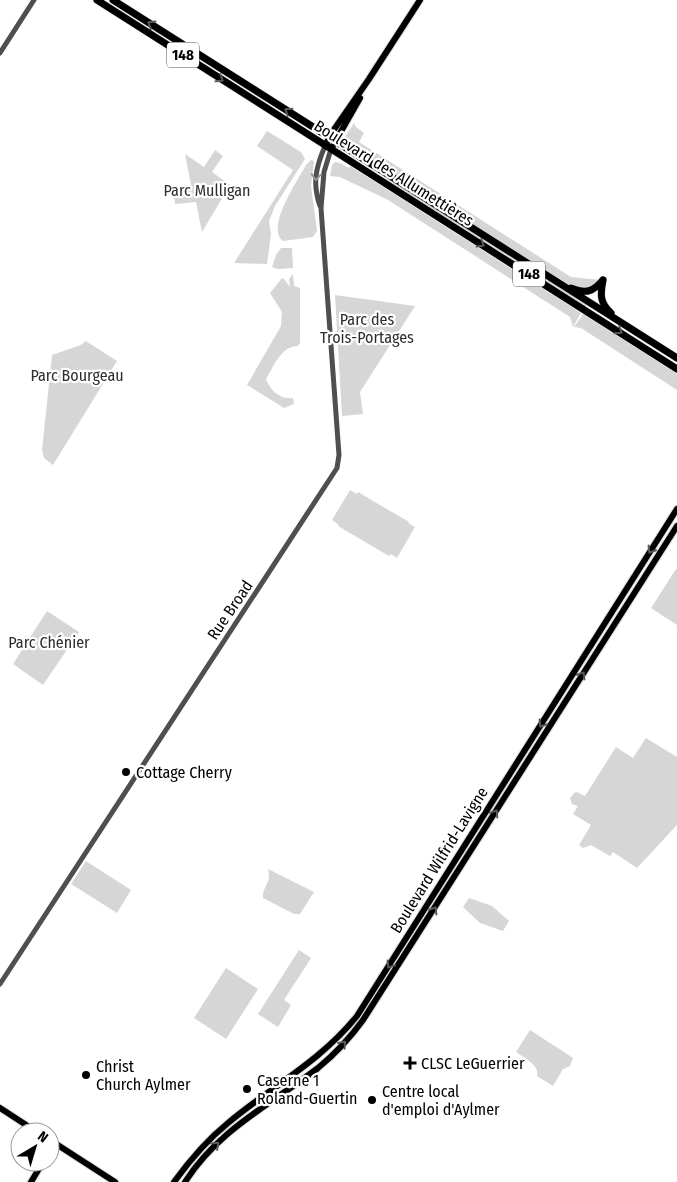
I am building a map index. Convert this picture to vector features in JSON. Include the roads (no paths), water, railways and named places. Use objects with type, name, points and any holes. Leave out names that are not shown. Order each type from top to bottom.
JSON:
[{"type":"highway","name":"Boulevard des Allumettières","points":[[97,0],[677,368]]},
{"type":"highway","name":"Boulevard des Allumettières","points":[[113,0],[677,358]]},
{"type":"highway","points":[[552,279],[585,292],[591,291],[603,280],[600,296],[602,302],[623,324]]},
{"type":"main road","points":[[328,147],[355,109],[370,79],[420,0]]},
{"type":"main road","name":"Boulevard Wilfrid-Lavigne","points":[[174,1182],[195,1155],[216,1134],[239,1114],[314,1060],[337,1039],[357,1016],[677,509]]},
{"type":"main road","name":"Boulevard Wilfrid-Lavigne","points":[[185,1182],[202,1158],[237,1125],[319,1067],[339,1050],[363,1020],[677,526]]},
{"type":"main road","points":[[0,1108],[22,1122]]},
{"type":"main road","points":[[60,1147],[115,1182]]},
{"type":"street","points":[[0,53],[34,0]]},
{"type":"street","name":"Rue Broad","points":[[0,984],[337,468],[339,455],[321,208],[328,147]]},
{"type":"place","name":"Cottage Cherry","points":[[126,772]]},
{"type":"place","name":"CLSC LeGuerrier","points":[[410,1063]]},
{"type":"place","name":"Christ Church Aylmer","points":[[86,1075]]},
{"type":"place","name":"Caserne 1 Roland-Guertin","points":[[247,1089]]},
{"type":"place","name":"Centre local d'emploi d'Aylmer","points":[[372,1100]]},
{"type":"park label","name":"Parc Mulligan","points":[[207,190]]},
{"type":"park label","name":"Parc des Trois-Portages","points":[[367,328]]},
{"type":"park label","name":"Parc Bourgeau","points":[[77,375]]},
{"type":"park label","name":"Parc Chénier","points":[[49,642]]}]
